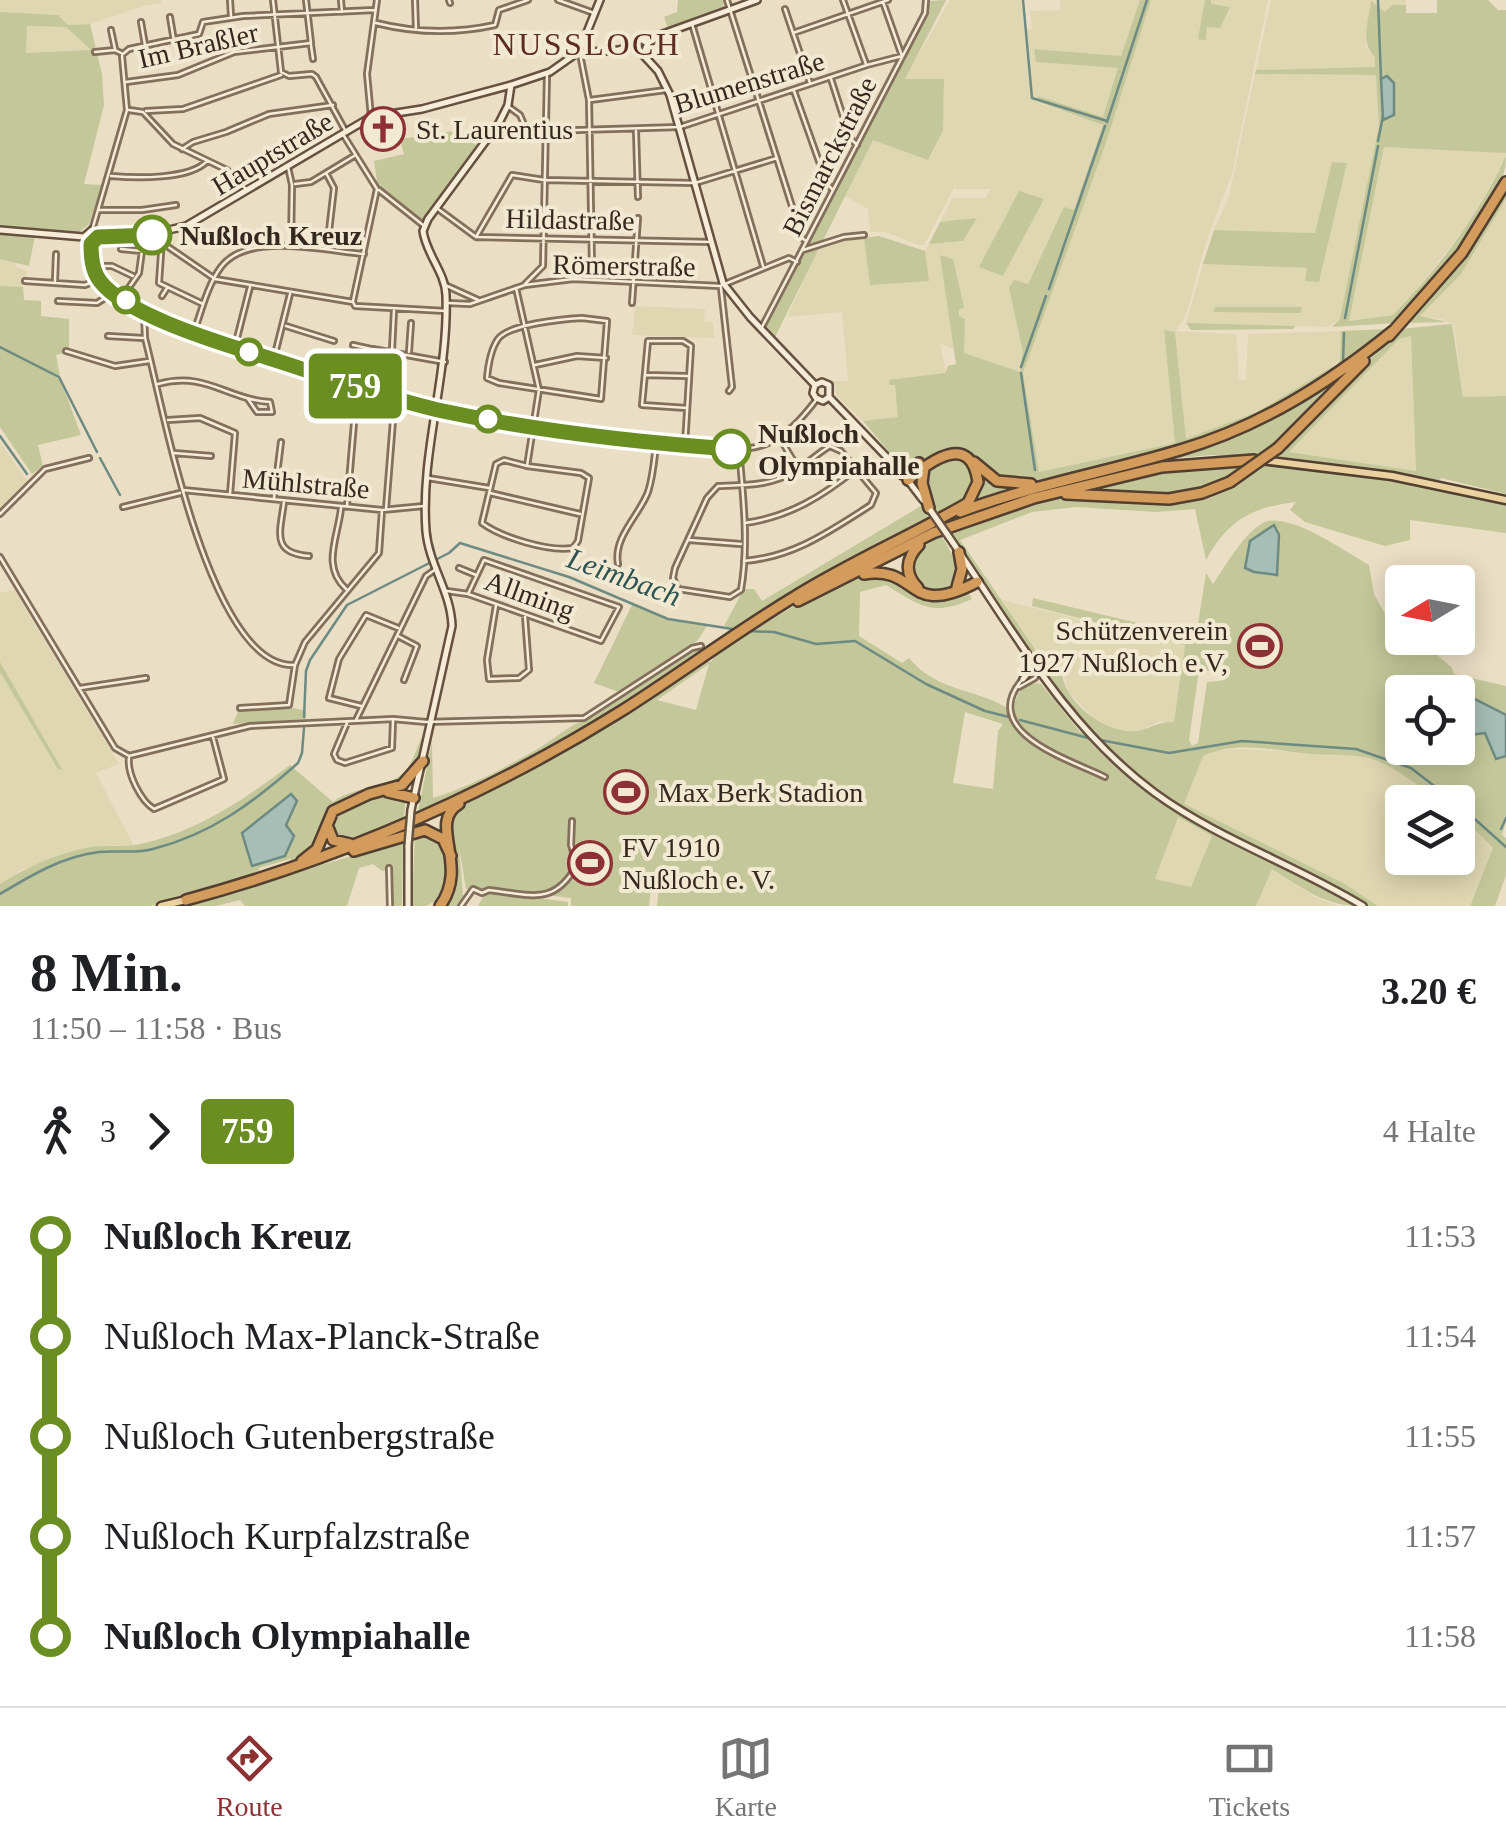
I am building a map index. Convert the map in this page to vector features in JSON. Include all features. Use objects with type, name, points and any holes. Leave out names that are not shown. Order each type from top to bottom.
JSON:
[{"type":"highway","points":[[1034,498],[1074,493],[1170,499],[1230,482],[1278,448],[1393,332],[1462,253],[1506,182]]},
{"type":"highway","points":[[906,477],[933,455],[948,451],[968,457],[1003,483],[1024,485],[1182,450],[1266,416],[1332,378],[1393,332]]},
{"type":"highway","points":[[186,900],[336,853],[466,797],[622,710],[836,572],[968,503],[977,488],[977,473],[962,456],[942,454],[906,477]]},
{"type":"highway","points":[[1084,474],[1174,460],[1254,460]]},
{"type":"highway","points":[[764,617],[932,534],[1034,498],[1162,467],[1254,460]]},
{"type":"highway","points":[[925,465],[922,483],[930,510]]},
{"type":"highway","points":[[907,535],[994,500],[1064,478]]},
{"type":"highway","points":[[932,534],[911,554],[910,577],[919,590],[931,595],[945,594],[976,579]]},
{"type":"highway","points":[[958,587],[962,569],[959,552]]},
{"type":"highway","points":[[852,576],[885,573],[932,598],[946,596],[976,579]]},
{"type":"highway","points":[[294,868],[316,849],[333,811],[398,787],[410,780],[423,761]]},
{"type":"highway","points":[[398,787],[415,795]]},
{"type":"highway","points":[[380,792],[415,795]]},
{"type":"highway","points":[[439,904],[453,879],[446,819],[450,809],[466,797]]},
{"type":"highway","points":[[327,822],[328,834],[340,844],[368,840]]},
{"type":"highway","points":[[336,853],[373,846],[419,830],[440,836],[452,856]]},
{"type":"main road","points":[[579,52],[600,0]]},
{"type":"main road","name":"Hauptstraße","points":[[98,237],[138,237],[202,218],[371,117],[422,109],[511,85],[547,74],[579,52],[635,46],[640,40],[648,43],[757,0]]},
{"type":"main road","points":[[644,53],[648,43]]},
{"type":"main road","points":[[635,46],[668,89],[722,284],[815,385]]},
{"type":"main road","points":[[408,906],[412,810],[452,626],[426,536],[428,478],[445,362],[446,307],[445,285],[424,240],[424,226],[472,163],[508,106],[511,85]]},
{"type":"main road","points":[[0,230],[84,236],[92,230],[98,237],[91,244],[84,236]]},
{"type":"main road","points":[[815,385],[828,384],[829,397]]},
{"type":"main road","points":[[815,385],[813,393],[817,400],[829,397]]},
{"type":"main road","points":[[829,397],[906,477],[959,552],[1036,675],[1098,743],[1132,774],[1191,816],[1363,906]]},
{"type":"main road","points":[[1254,460],[1392,476],[1506,500]]},
{"type":"main road","points":[[1024,679],[1028,669],[1025,654]]},
{"type":"main road","points":[[162,906],[186,900]]},
{"type":"street","points":[[230,0],[232,17]]},
{"type":"street","points":[[273,0],[282,74]]},
{"type":"street","points":[[306,0],[313,58]]},
{"type":"street","points":[[341,0],[342,12]]},
{"type":"street","points":[[371,117],[367,74],[377,0]]},
{"type":"street","points":[[415,0],[416,30]]},
{"type":"street","points":[[376,23],[460,32],[494,25],[499,10],[528,0]]},
{"type":"street","points":[[558,0],[596,14]]},
{"type":"street","points":[[726,0],[802,238],[807,242]]},
{"type":"street","points":[[843,0],[866,64]]},
{"type":"street","name":"Bismarckstraße","points":[[761,329],[924,13],[926,0]]},
{"type":"street","points":[[793,33],[885,1],[902,56]]},
{"type":"street","points":[[785,9],[810,84]]},
{"type":"street","points":[[95,52],[115,50],[122,54],[174,41],[198,34],[203,22],[232,17],[375,10]]},
{"type":"street","points":[[170,18],[174,41]]},
{"type":"street","points":[[141,22],[145,46]]},
{"type":"street","points":[[691,24],[763,268]]},
{"type":"street","points":[[112,30],[115,50]]},
{"type":"street","name":"Im Braßler","points":[[126,82],[178,75],[234,52],[310,43]]},
{"type":"street","points":[[579,52],[590,100],[592,266]]},
{"type":"street","points":[[92,230],[127,110],[122,54]]},
{"type":"street","name":"Blumenstraße","points":[[545,131],[680,127],[866,64],[902,56]]},
{"type":"street","points":[[127,110],[183,109],[282,74],[312,74],[334,105],[356,155],[377,189],[424,226]]},
{"type":"street","points":[[525,285],[543,266],[547,74]]},
{"type":"street","points":[[830,78],[850,138],[857,145]]},
{"type":"street","points":[[590,100],[668,89]]},
{"type":"street","points":[[794,90],[826,184],[834,190]]},
{"type":"street","points":[[182,149],[269,114],[334,105]]},
{"type":"street","points":[[508,106],[523,122]]},
{"type":"street","points":[[143,112],[182,149],[227,170],[248,191]]},
{"type":"street","points":[[636,130],[638,198]]},
{"type":"street","points":[[292,184],[311,182],[356,155]]},
{"type":"street","points":[[476,237],[510,176],[695,182],[777,158]]},
{"type":"street","points":[[109,176],[171,174],[202,167],[207,161]]},
{"type":"street","points":[[288,167],[292,184],[290,248]]},
{"type":"street","points":[[326,172],[334,188],[327,251]]},
{"type":"street","points":[[353,302],[377,189]]},
{"type":"street","points":[[97,210],[176,205]]},
{"type":"street","name":"Hildastraße","points":[[437,208],[476,237],[712,242]]},
{"type":"street","points":[[632,303],[638,218]]},
{"type":"street","points":[[167,231],[162,239],[159,283],[204,305]]},
{"type":"street","points":[[803,250],[864,235]]},
{"type":"street","points":[[91,244],[98,280],[144,312],[234,348],[436,410],[620,442],[739,449],[779,437],[817,400]]},
{"type":"street","name":"Römerstraße","points":[[164,244],[215,279],[394,310],[446,307],[525,285],[573,279],[722,284],[789,258],[798,262]]},
{"type":"street","points":[[193,334],[225,262],[247,248],[364,254]]},
{"type":"street","points":[[121,249],[142,251],[136,277],[122,298]]},
{"type":"street","points":[[55,283],[56,254]]},
{"type":"street","points":[[102,266],[112,266],[136,277]]},
{"type":"street","points":[[25,281],[86,285],[98,280]]},
{"type":"street","points":[[722,284],[732,386],[729,391]]},
{"type":"street","points":[[445,285],[479,300]]},
{"type":"street","points":[[162,296],[167,287]]},
{"type":"street","points":[[234,348],[250,287]]},
{"type":"street","points":[[516,288],[540,390],[527,466]]},
{"type":"street","points":[[273,360],[290,291]]},
{"type":"street","points":[[58,301],[97,303],[114,292]]},
{"type":"street","points":[[392,352],[394,310]]},
{"type":"street","points":[[144,312],[145,338],[172,453],[210,573],[238,624],[263,655],[295,666]]},
{"type":"street","points":[[568,318],[607,321],[606,358],[601,400],[492,382],[486,375],[498,338],[525,327],[568,318]]},
{"type":"street","points":[[409,354],[411,323]]},
{"type":"street","points":[[284,326],[334,340]]},
{"type":"street","points":[[108,336],[145,338]]},
{"type":"street","points":[[685,446],[691,348],[683,341],[648,341],[641,402],[646,408],[687,408]]},
{"type":"street","points":[[353,344],[445,362]]},
{"type":"street","points":[[348,590],[335,576],[331,564],[344,507],[358,396],[373,349]]},
{"type":"street","points":[[66,351],[115,366],[151,360]]},
{"type":"street","points":[[534,365],[577,356],[606,358]]},
{"type":"street","points":[[644,375],[689,376]]},
{"type":"street","points":[[157,385],[193,379],[248,399],[270,402],[272,412],[258,412],[248,399]]},
{"type":"street","points":[[240,708],[289,705],[295,666],[309,635],[379,553],[394,408],[358,396]]},
{"type":"street","points":[[165,421],[200,418],[234,433],[230,496]]},
{"type":"street","points":[[779,437],[799,469]]},
{"type":"street","points":[[274,500],[281,442]]},
{"type":"street","points":[[618,564],[623,536],[650,483],[656,444]]},
{"type":"street","points":[[739,449],[742,486],[744,524],[742,588],[734,596],[682,590],[675,586],[673,578],[713,488],[742,486],[771,482],[799,469],[830,446],[838,448],[875,490],[876,498],[871,505],[802,547],[774,557],[744,560]]},
{"type":"street","points":[[172,453],[211,456]]},
{"type":"street","points":[[0,514],[45,469],[88,458]]},
{"type":"street","points":[[501,460],[586,476],[590,486],[576,545],[565,550],[484,526],[481,519],[490,490],[496,464],[501,460]]},
{"type":"street","points":[[744,524],[804,506],[856,469]]},
{"type":"street","points":[[428,478],[469,483],[583,515]]},
{"type":"street","name":"Mühlstraße","points":[[123,507],[182,491],[384,510],[426,506]]},
{"type":"street","points":[[284,501],[280,534],[284,550],[310,556]]},
{"type":"street","points":[[688,540],[744,544]]},
{"type":"street","points":[[0,557],[115,748],[129,756],[250,726],[591,716],[692,648],[701,646]]},
{"type":"street","name":"Allming","points":[[445,591],[468,594],[601,641],[618,607],[484,560],[477,576]]},
{"type":"street","points":[[356,721],[434,563]]},
{"type":"street","points":[[460,568],[477,576],[468,594]]},
{"type":"street","points":[[496,604],[487,660],[488,679],[518,678],[529,670],[525,614]]},
{"type":"street","points":[[361,706],[328,696],[339,659],[366,615],[399,629]]},
{"type":"street","points":[[396,635],[417,646],[404,680]]},
{"type":"street","points":[[1036,675],[1024,679],[1009,702],[1016,724],[1040,747],[1106,777]]},
{"type":"street","points":[[1014,690],[1036,675]]},
{"type":"street","points":[[79,688],[146,678]]},
{"type":"street","points":[[348,722],[334,754],[345,764],[392,748],[393,719]]},
{"type":"street","points":[[129,756],[129,770],[147,805],[154,810],[224,780],[213,734]]},
{"type":"street","points":[[461,906],[473,889],[544,898],[562,890],[577,865],[571,845],[572,821]]},
{"type":"street","points":[[389,868],[390,906]]},
{"type":"shaded area","points":[[0,0],[161,3],[90,24],[68,25],[57,15],[0,12]]},
{"type":"shaded area","points":[[950,0],[1021,0],[1024,30],[1032,29],[1030,11],[1060,10],[1060,0],[1140,0],[1121,56],[1035,49],[1036,62],[1119,68],[1103,117],[1039,96],[1039,103],[1103,125],[1074,210],[1064,207],[1027,285],[1009,288],[1024,352],[1019,372],[964,353],[953,259],[941,255],[955,350],[940,343],[946,373],[895,385],[899,417],[863,421],[837,396],[832,381],[848,381],[842,312],[787,317],[819,247],[864,238],[870,285],[928,281],[925,251],[929,244],[963,241],[976,219],[940,222],[952,198],[986,198],[990,189],[955,189],[956,184],[924,245],[919,245],[885,232],[870,232],[868,209],[845,196],[873,139],[929,159],[943,131],[944,79],[904,80]]},
{"type":"shaded area","points":[[1151,0],[1205,0],[1198,39],[1206,39],[1207,27],[1230,7],[1210,4],[1211,0],[1268,0],[1232,173],[1206,242],[1186,315],[1176,331],[1236,334],[1239,380],[1246,380],[1248,334],[1341,331],[1340,360],[1316,379],[1257,412],[1186,440],[1175,332],[1164,331],[1175,443],[1039,472],[1023,373],[1106,143]]},
{"type":"shaded area","points":[[1271,0],[1406,0],[1406,5],[1392,5],[1385,13],[1371,2],[1365,38],[1376,68],[1256,70]]},
{"type":"shaded area","points":[[26,26],[66,27],[95,51],[25,53]]},
{"type":"shaded area","points":[[1255,74],[1376,75],[1379,126],[1373,164],[1340,319],[1327,327],[1186,323],[1203,264],[1308,268],[1319,282],[1347,163],[1332,162],[1315,233],[1214,230],[1229,196]]},
{"type":"shaded area","points":[[1384,147],[1445,148],[1506,156],[1472,219],[1410,298],[1393,315],[1349,321]]},
{"type":"shaded area","points":[[1506,199],[1506,396],[1463,398],[1454,325],[1442,319],[1419,317],[1461,274]]},
{"type":"shaded area","points":[[0,259],[28,271],[20,289],[0,286]]},
{"type":"shaded area","points":[[635,306],[705,309],[704,321],[713,322],[714,338],[632,335]]},
{"type":"shaded area","points":[[1411,336],[1416,471],[1288,452],[1399,339]]},
{"type":"shaded area","points":[[0,442],[28,482],[0,513]]},
{"type":"shaded area","points":[[14,590],[119,764],[96,773],[134,846],[113,845],[22,870],[0,884],[0,672],[56,768],[62,769],[0,662],[0,593]]},
{"type":"shaded area","points":[[1002,600],[1185,645],[1174,723],[1160,721],[1142,730],[1129,731],[1095,720],[1069,692],[1058,657],[1041,656]]},
{"type":"shaded area","points":[[1213,751],[1355,755],[1377,760],[1420,785],[1385,785],[1385,875],[1475,875],[1475,830],[1493,848],[1470,906],[1378,906],[1344,884],[1183,805],[1203,756]]},
{"type":"shaded area","points":[[1177,817],[1212,836],[1191,889],[1155,879]]},
{"type":"shaded area","points":[[1272,868],[1314,896],[1338,906],[1256,906]]},
{"type":"green space","points":[[678,0],[723,0],[724,7],[668,28],[664,17],[677,12]]},
{"type":"green space","points":[[946,0],[905,79],[944,79],[943,131],[928,160],[873,140],[775,337],[766,326],[928,14],[929,1]]},
{"type":"green space","points":[[1140,0],[1151,0],[1106,143],[1023,373],[1039,472],[1175,443],[1164,330],[1175,332],[1186,439],[1257,412],[1337,364],[1341,331],[1389,329],[1288,402],[1214,436],[1130,460],[1032,481],[1004,480],[955,447],[902,467],[863,421],[898,417],[895,385],[890,385],[889,380],[945,373],[948,366],[956,364],[940,255],[953,259],[964,307],[959,316],[965,319],[964,353],[1020,372],[1023,352],[1009,288],[1014,280],[1028,284],[1064,207],[1074,210],[1103,125],[1039,102],[1038,96],[1103,117],[1118,68],[1036,62],[1034,49],[1121,56]]},
{"type":"green space","points":[[1205,0],[1230,7],[1220,28],[1207,27],[1206,40],[1198,39]]},
{"type":"green space","points":[[1437,0],[1488,0],[1498,10],[1506,10],[1506,153],[1384,147],[1349,321],[1393,315],[1456,240],[1506,156],[1503,177],[1494,200],[1464,245],[1395,323],[1332,327],[1340,319],[1379,126],[1376,75],[1255,74],[1256,70],[1375,67],[1366,38],[1371,1],[1385,12],[1392,5],[1406,5],[1406,13],[1437,13]]},
{"type":"green space","points":[[0,12],[58,15],[68,25],[90,24],[102,74],[104,105],[84,184],[102,185],[89,224],[78,233],[0,228]],"holes":[[[27,26],[66,27],[91,50],[26,53]]]},
{"type":"green space","points":[[454,131],[470,135],[468,141],[479,146],[458,180],[423,223],[378,188],[374,161],[404,154],[400,139]]},
{"type":"green space","points":[[1332,162],[1347,163],[1319,282],[1305,281],[1307,268],[1203,264],[1214,230],[1315,233]]},
{"type":"green space","points":[[1506,189],[1506,199],[1461,274],[1420,316],[1447,322],[1405,323],[1449,276]]},
{"type":"green space","points":[[1019,191],[1044,199],[1003,276],[979,267]]},
{"type":"green space","points":[[977,218],[963,241],[929,244],[940,222]]},
{"type":"green space","points":[[0,232],[35,236],[29,266],[0,259]]},
{"type":"green space","points":[[879,236],[925,251],[929,281],[870,285],[864,238]]},
{"type":"green space","points":[[0,286],[23,287],[24,300],[41,301],[41,316],[69,319],[69,352],[56,355],[81,435],[38,445],[43,466],[32,474],[0,427]]},
{"type":"green space","points":[[1215,307],[1302,307],[1301,313],[1213,312]]},
{"type":"green space","points":[[1186,323],[1295,326],[1191,330]]},
{"type":"green space","points":[[1452,324],[1463,397],[1506,396],[1506,494],[1441,478],[1439,482],[1274,457],[1400,329]],"holes":[[[1411,336],[1416,471],[1289,452],[1399,339]]]},
{"type":"green space","points":[[1362,360],[1264,457],[1211,455],[1163,459],[1267,418]]},
{"type":"green space","points":[[953,456],[967,463],[976,482],[967,501],[940,515],[928,495],[927,475],[933,461]]},
{"type":"green space","points":[[1267,464],[1378,476],[1506,505],[1506,533],[1410,520],[1410,540],[1385,546],[1305,522],[1290,510],[1296,502],[1243,518],[1223,535],[1206,560],[1195,509],[1156,512],[1076,507],[1032,512],[960,540],[1040,656],[1057,656],[1073,699],[1102,723],[1125,731],[1174,722],[1185,645],[1032,606],[1033,598],[1196,637],[1206,573],[1213,584],[1241,543],[1263,523],[1286,522],[1301,527],[1369,565],[1374,594],[1385,614],[1385,655],[1437,655],[1458,675],[1385,675],[1385,765],[1475,765],[1475,734],[1485,733],[1497,759],[1506,756],[1506,821],[1502,835],[1506,838],[1506,875],[1495,906],[1470,906],[1493,848],[1475,830],[1475,785],[1418,785],[1391,768],[1357,756],[1257,748],[1229,749],[1203,756],[1184,804],[1345,884],[1378,906],[1368,906],[1187,811],[1099,746],[1121,771],[1182,815],[1358,906],[1323,899],[1272,869],[1256,906],[657,906],[660,878],[652,880],[649,906],[571,906],[571,898],[492,888],[466,889],[459,846],[463,896],[458,906],[443,906],[451,898],[457,878],[447,823],[457,807],[601,727],[704,661],[711,662],[718,651],[776,616],[851,581],[887,576],[936,600],[967,590],[972,599],[936,608],[886,585],[860,592],[859,636],[902,663],[909,658],[932,678],[1011,710],[1025,687],[1041,684],[1080,732],[1093,735],[1035,662],[949,531],[1053,498],[1093,496],[1164,502],[1230,485],[1255,471],[1243,470],[1219,484],[1175,496],[1069,491],[1168,472]],"holes":[[[709,664],[696,710],[657,700]],[[1199,670],[1219,672],[1220,681],[1207,682],[1198,743],[1192,746],[1189,740]],[[965,712],[1003,724],[998,731],[993,789],[953,783]],[[1178,817],[1212,836],[1191,887],[1155,879]]]},
{"type":"green space","points":[[976,469],[1004,486],[1017,487],[971,505]]},
{"type":"green space","points":[[921,506],[930,519],[736,629],[724,626],[744,589],[754,589],[762,601]]},
{"type":"green space","points":[[941,535],[956,561],[955,585],[945,593],[925,592],[912,579],[913,554]]},
{"type":"green space","points":[[632,605],[668,620],[707,626],[697,641],[622,693],[594,683]]},
{"type":"green space","points":[[700,649],[703,652],[600,720],[417,816],[432,742],[433,798],[474,782],[539,748]]},
{"type":"green space","points":[[0,662],[63,771],[57,768],[0,672]]},
{"type":"green space","points":[[1475,679],[1506,686],[1506,715],[1475,698]]},
{"type":"green space","points":[[239,709],[306,711],[306,719],[233,724]]},
{"type":"green space","points":[[426,731],[412,770],[404,779],[338,805],[315,848],[296,862],[290,859],[259,868],[258,876],[150,906],[0,906],[0,884],[30,867],[93,847],[161,839],[238,802],[290,765],[333,802],[386,783],[406,770]],"holes":[[[291,794],[296,801],[286,825],[293,836],[285,856],[242,834]]]},
{"type":"green space","points":[[392,795],[406,800],[403,821],[353,840],[336,839],[330,823],[341,810],[366,799]]},
{"type":"green space","points":[[415,832],[441,841],[451,869],[443,897],[426,906],[412,906]]},
{"type":"green space","points":[[403,841],[402,906],[393,906],[392,870],[382,871],[373,864],[359,868],[347,906],[245,906],[240,900],[216,906],[181,906]]},
{"type":"green space","points":[[489,891],[568,902],[568,906],[478,906]]},
{"type":"water","points":[[1387,76],[1394,83],[1394,115],[1383,120],[1381,79]]},
{"type":"water","points":[[1274,525],[1279,535],[1277,575],[1245,568],[1250,541]]},
{"type":"water","points":[[1475,699],[1506,715],[1506,756],[1496,759],[1485,733],[1475,734]]},
{"type":"water","points":[[291,794],[297,801],[286,825],[294,836],[285,856],[252,866],[242,833]]},
{"type":"waterway","points":[[1023,0],[1032,98],[1107,121]]},
{"type":"waterway","points":[[1107,122],[1147,0]]},
{"type":"waterway","points":[[1378,0],[1381,78]]},
{"type":"waterway","points":[[1378,141],[1383,116]]},
{"type":"waterway","points":[[1049,289],[1105,126]]},
{"type":"waterway","points":[[1345,318],[1378,146]]},
{"type":"waterway","points":[[1021,367],[1046,296]]},
{"type":"waterway","points":[[1343,363],[1344,333]]},
{"type":"waterway","points":[[0,347],[59,377],[97,452]]},
{"type":"waterway","points":[[1021,373],[1035,470]]},
{"type":"waterway","points":[[0,436],[27,474]]},
{"type":"waterway","points":[[100,458],[120,495]]},
{"type":"waterway","name":"Leimbach","points":[[304,717],[310,660],[347,605],[449,553],[460,543],[569,577],[668,619],[739,630]]},
{"type":"waterway","name":"Leimbach","points":[[747,631],[774,632],[816,644],[855,641],[926,684],[985,711],[1009,717]]},
{"type":"waterway","name":"Leimbach","points":[[1020,720],[1092,739]]},
{"type":"waterway","name":"Leimbach","points":[[0,894],[60,862],[99,852],[153,849],[213,825],[265,791],[298,763],[304,728]]},
{"type":"waterway","name":"Leimbach","points":[[1100,740],[1169,753],[1242,741],[1356,749],[1411,768],[1433,785]]},
{"type":"waterway","points":[[1501,829],[1506,818]]},
{"type":"waterway","name":"Leimbach","points":[[1475,819],[1506,847]]},
{"type":"bus line","name":"759","points":[[152,235],[98,237],[91,244],[93,267],[98,280],[114,292],[180,329],[436,410],[620,442],[731,449]]},
{"type":"place","name":"St. Laurentius","points":[[383,129]]},
{"type":"place","name":"Nußloch Kreuz","points":[[152,235]]},
{"type":"place","name":"Nußloch Olympiahalle","points":[[731,449]]},
{"type":"place","name":"Schützenverein 1927 Nußloch e.V,","points":[[1260,646]]},
{"type":"place","name":"Max Berk Stadion","points":[[626,792]]},
{"type":"place","name":"FV 1910 Nußloch e. V.","points":[[590,863]]},
{"type":"district","name":"NUSSLOCH","points":[[587,44]]}]
